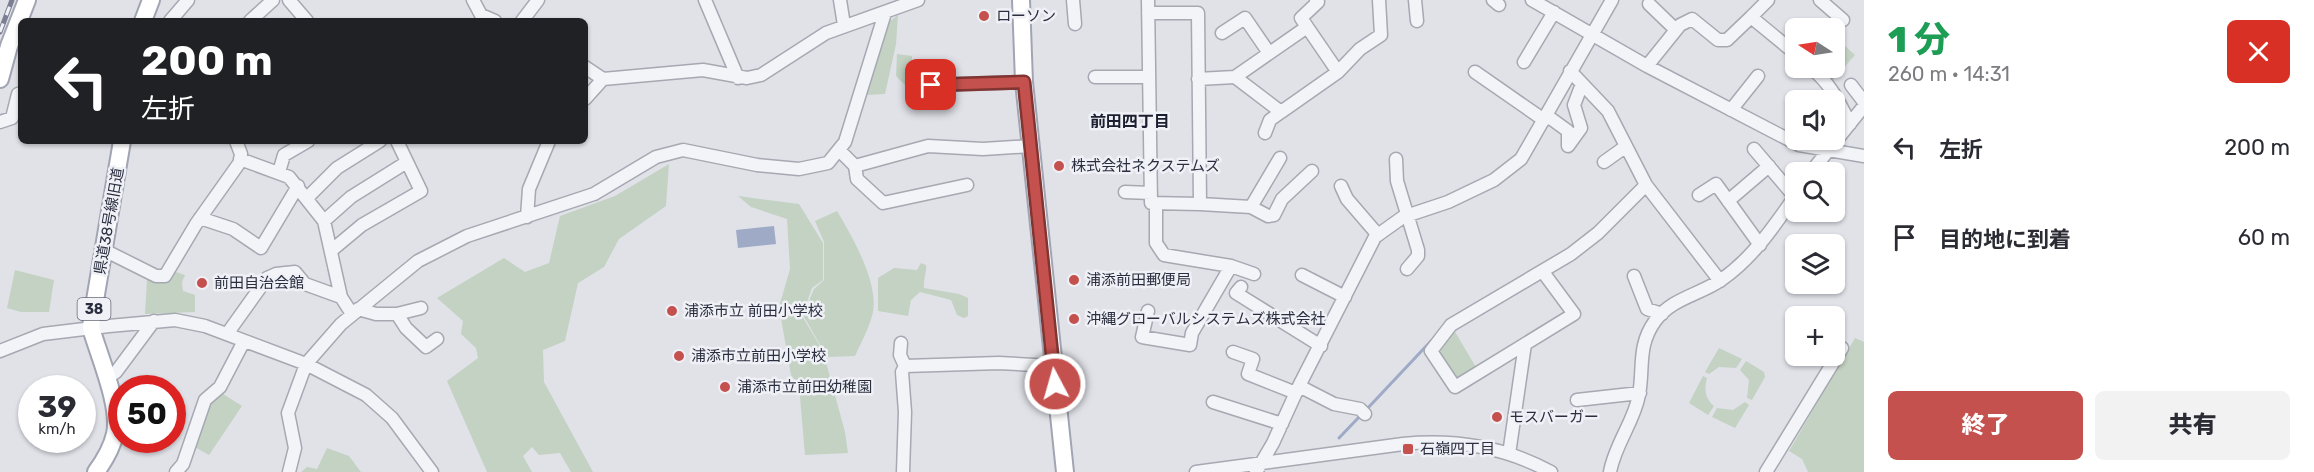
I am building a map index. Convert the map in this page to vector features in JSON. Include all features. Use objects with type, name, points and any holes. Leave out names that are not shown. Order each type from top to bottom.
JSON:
[{"type":"main road","points":[[20,18],[27,0]]},
{"type":"main road","points":[[144,18],[151,0]]},
{"type":"main road","points":[[1021,0],[1024,82],[1065,472]]},
{"type":"main road","points":[[0,79],[18,23]]},
{"type":"main road","name":"県道38号線旧道","points":[[96,472],[115,432],[113,407],[91,328],[122,144]]},
{"type":"street","points":[[173,18],[188,0]]},
{"type":"street","points":[[253,18],[273,0]]},
{"type":"street","points":[[289,0],[304,18]]},
{"type":"street","points":[[473,0],[480,15],[488,18]]},
{"type":"street","points":[[524,18],[538,0]]},
{"type":"street","points":[[705,0],[738,78]]},
{"type":"street","points":[[840,0],[844,25]]},
{"type":"street","points":[[588,69],[603,79],[703,70],[738,78],[761,75],[826,33],[918,0]]},
{"type":"street","points":[[1073,0],[1076,24]]},
{"type":"street","points":[[1316,0],[1318,2],[1301,18],[1338,72]]},
{"type":"street","points":[[1265,134],[1270,120],[1338,72],[1360,49],[1381,35],[1379,0]]},
{"type":"street","points":[[1415,0],[1417,21]]},
{"type":"street","points":[[1532,0],[1551,7],[1647,66],[1799,145],[1864,156]]},
{"type":"street","points":[[1258,468],[1378,235],[1406,216],[1448,202],[1494,180],[1521,159],[1612,0]]},
{"type":"street","points":[[1647,66],[1676,30],[1692,20],[1718,40],[1727,40],[1768,0]]},
{"type":"street","points":[[1820,0],[1841,18]]},
{"type":"street","points":[[1649,4],[1676,30]]},
{"type":"street","points":[[1200,204],[1198,13],[1148,6],[1156,243],[1164,255],[1231,266],[1254,274]]},
{"type":"street","points":[[1524,62],[1551,7]]},
{"type":"street","points":[[289,472],[295,448],[288,413],[306,364],[355,312],[433,251],[467,236],[594,194],[656,157],[683,150],[757,165],[799,169],[828,163],[845,142],[885,13]]},
{"type":"street","points":[[1751,17],[1785,45]]},
{"type":"street","points":[[1222,33],[1245,18],[1269,53]]},
{"type":"street","points":[[1198,79],[1235,77],[1307,27]]},
{"type":"street","points":[[1570,71],[1608,111],[1646,185],[1720,281]]},
{"type":"street","points":[[1475,72],[1568,131],[1568,146],[1581,128],[1574,105],[1582,84]]},
{"type":"street","points":[[1095,76],[1149,78]]},
{"type":"street","points":[[1731,110],[1758,76]]},
{"type":"street","points":[[1235,77],[1281,111]]},
{"type":"street","points":[[1824,78],[1837,96],[1850,124]]},
{"type":"street","points":[[588,96],[603,79]]},
{"type":"street","points":[[931,85],[1024,82]]},
{"type":"street","points":[[1818,162],[1864,104],[1851,85]]},
{"type":"street","points":[[0,122],[12,118],[18,94]]},
{"type":"street","points":[[104,250],[156,276],[165,276],[200,218],[240,159],[237,144]]},
{"type":"street","points":[[279,172],[284,155],[303,144]]},
{"type":"street","points":[[307,198],[337,168],[375,144]]},
{"type":"street","points":[[332,250],[363,225],[420,191],[399,144]]},
{"type":"street","points":[[527,217],[529,189],[548,144]]},
{"type":"street","points":[[855,166],[928,146],[983,149],[1030,146]]},
{"type":"street","points":[[1604,162],[1625,147]]},
{"type":"street","points":[[1754,149],[1785,184]]},
{"type":"street","points":[[840,151],[855,166],[857,179],[884,203],[966,184]]},
{"type":"street","points":[[1251,207],[1280,158]]},
{"type":"street","points":[[240,159],[289,177],[324,221],[341,297]]},
{"type":"street","points":[[1396,159],[1397,181],[1406,216],[1419,250],[1418,256],[1407,269]]},
{"type":"street","points":[[324,221],[351,197],[407,162]]},
{"type":"street","points":[[1728,201],[1769,166]]},
{"type":"street","points":[[1125,192],[1200,204],[1251,207],[1268,216],[1274,215],[1282,199],[1312,171]]},
{"type":"street","points":[[1699,195],[1716,184],[1760,245]]},
{"type":"street","points":[[1543,272],[1574,314],[1455,387],[1431,351],[1451,325],[1543,272],[1599,233],[1646,185]]},
{"type":"street","points":[[200,218],[233,229],[261,248],[298,186]]},
{"type":"street","points":[[1341,186],[1347,199],[1378,235]]},
{"type":"street","points":[[1610,472],[1613,452],[1640,393],[1641,350],[1655,321],[1680,299],[1720,281],[1760,245],[1785,209]]},
{"type":"street","points":[[1148,311],[1142,337],[1190,345],[1192,333],[1231,266]]},
{"type":"street","points":[[227,334],[260,285],[276,274],[295,272],[305,284],[341,297],[355,312],[397,314],[421,308]]},
{"type":"street","points":[[1302,275],[1346,297]]},
{"type":"street","points":[[1634,276],[1647,309],[1662,314]]},
{"type":"street","points":[[1241,287],[1236,293],[1321,346]]},
{"type":"street","points":[[397,314],[406,328],[426,347],[437,339]]},
{"type":"street","points":[[106,378],[116,372],[154,321]]},
{"type":"street","points":[[0,351],[43,334],[154,321],[190,322],[306,364],[366,395],[392,418],[432,472]]},
{"type":"street","points":[[176,472],[183,464],[205,400],[220,387],[244,341]]},
{"type":"street","points":[[901,342],[900,356],[905,366]]},
{"type":"street","points":[[1509,454],[1525,345]]},
{"type":"street","points":[[1233,352],[1253,360],[1248,374],[1363,412]]},
{"type":"street","points":[[905,366],[999,363],[1053,366]]},
{"type":"street","points":[[903,472],[906,412],[902,372],[905,366]]},
{"type":"street","points":[[1766,472],[1831,366]]},
{"type":"street","points":[[1577,400],[1640,393]]},
{"type":"street","points":[[1213,402],[1282,424]]},
{"type":"street","points":[[1196,472],[1258,468],[1418,443],[1472,445],[1509,454],[1551,472]]},
{"type":"green space","points":[[898,15],[896,44],[885,94],[867,95],[889,22]]},
{"type":"green space","points":[[1845,46],[1855,55],[1845,66]]},
{"type":"green space","points":[[897,54],[912,56],[912,94],[907,94],[905,85],[896,76]]},
{"type":"green space","points":[[669,164],[666,206],[619,239],[604,267],[578,283],[565,341],[543,350],[544,382],[593,472],[571,472],[560,453],[539,455],[532,447],[523,456],[532,472],[487,472],[447,381],[478,358],[476,348],[461,334],[463,321],[437,298],[504,258],[525,272],[549,263],[560,216],[615,196]]},
{"type":"green space","points":[[738,196],[799,204],[823,243],[823,280],[812,288],[802,316],[823,351],[845,432],[848,453],[805,455],[799,385],[791,375],[779,307],[790,269],[787,219],[751,207]]},
{"type":"green space","points":[[837,211],[864,262],[874,304],[872,316],[855,356],[827,357],[803,315],[814,289],[824,280],[824,242],[815,221]]},
{"type":"green space","points":[[921,263],[926,265],[924,288],[959,294],[968,298],[968,316],[964,318],[957,315],[951,300],[920,292],[911,300],[908,316],[878,311],[878,278],[894,268],[917,270]]},
{"type":"green space","points":[[15,270],[54,280],[49,312],[21,312],[7,308]]},
{"type":"green space","points":[[176,272],[185,275],[182,282],[183,291],[195,295],[195,312],[145,314],[147,280],[168,281]]},
{"type":"green space","points":[[1454,330],[1477,369],[1459,381],[1454,380],[1438,352]]},
{"type":"green space","points":[[1855,338],[1864,342],[1864,472],[1808,472],[1802,459],[1789,451],[1839,366],[1845,366],[1845,355]]},
{"type":"green space","points":[[1719,348],[1742,359],[1736,368],[1719,367],[1709,374],[1705,372]]},
{"type":"green space","points":[[1746,361],[1764,372],[1765,377],[1752,400],[1747,398],[1749,380],[1740,370]]},
{"type":"green space","points":[[1703,376],[1707,378],[1707,397],[1714,406],[1708,415],[1689,403]]},
{"type":"green space","points":[[220,392],[242,406],[209,455],[193,446],[208,400]]},
{"type":"green space","points":[[1745,402],[1749,405],[1735,428],[1712,417],[1717,408],[1733,410]]},
{"type":"green space","points":[[327,448],[349,456],[361,472],[301,472],[307,467],[317,469]]},
{"type":"water","points":[[774,226],[776,244],[738,248],[736,230]]},
{"type":"waterway","points":[[1366,410],[1431,341]]},
{"type":"waterway","points":[[1339,438],[1361,415]]},
{"type":"railway","points":[[0,32],[12,0]]},
{"type":"place","name":"ローソン","points":[[984,16]]},
{"type":"place","name":"株式会社ネクステムズ","points":[[1059,166]]},
{"type":"place","name":"浦添前田郵便局","points":[[1074,280]]},
{"type":"place","name":"前田自治会館","points":[[202,283]]},
{"type":"place","name":"浦添市立 前田小学校","points":[[672,311]]},
{"type":"place","name":"沖縄グローバルシステムズ株式会社","points":[[1074,319]]},
{"type":"place","name":"浦添市立前田小学校","points":[[679,356]]},
{"type":"place","name":"浦添市立前田幼稚園","points":[[725,387]]},
{"type":"place","name":"モスバーガー","points":[[1497,417]]},
{"type":"place","name":"石嶺四丁目","points":[[1408,449]]},
{"type":"district","name":"前田四丁目","points":[[1130,121]]},
{"type":"route","points":[[931,85],[1024,82],[1055,384]]}]
